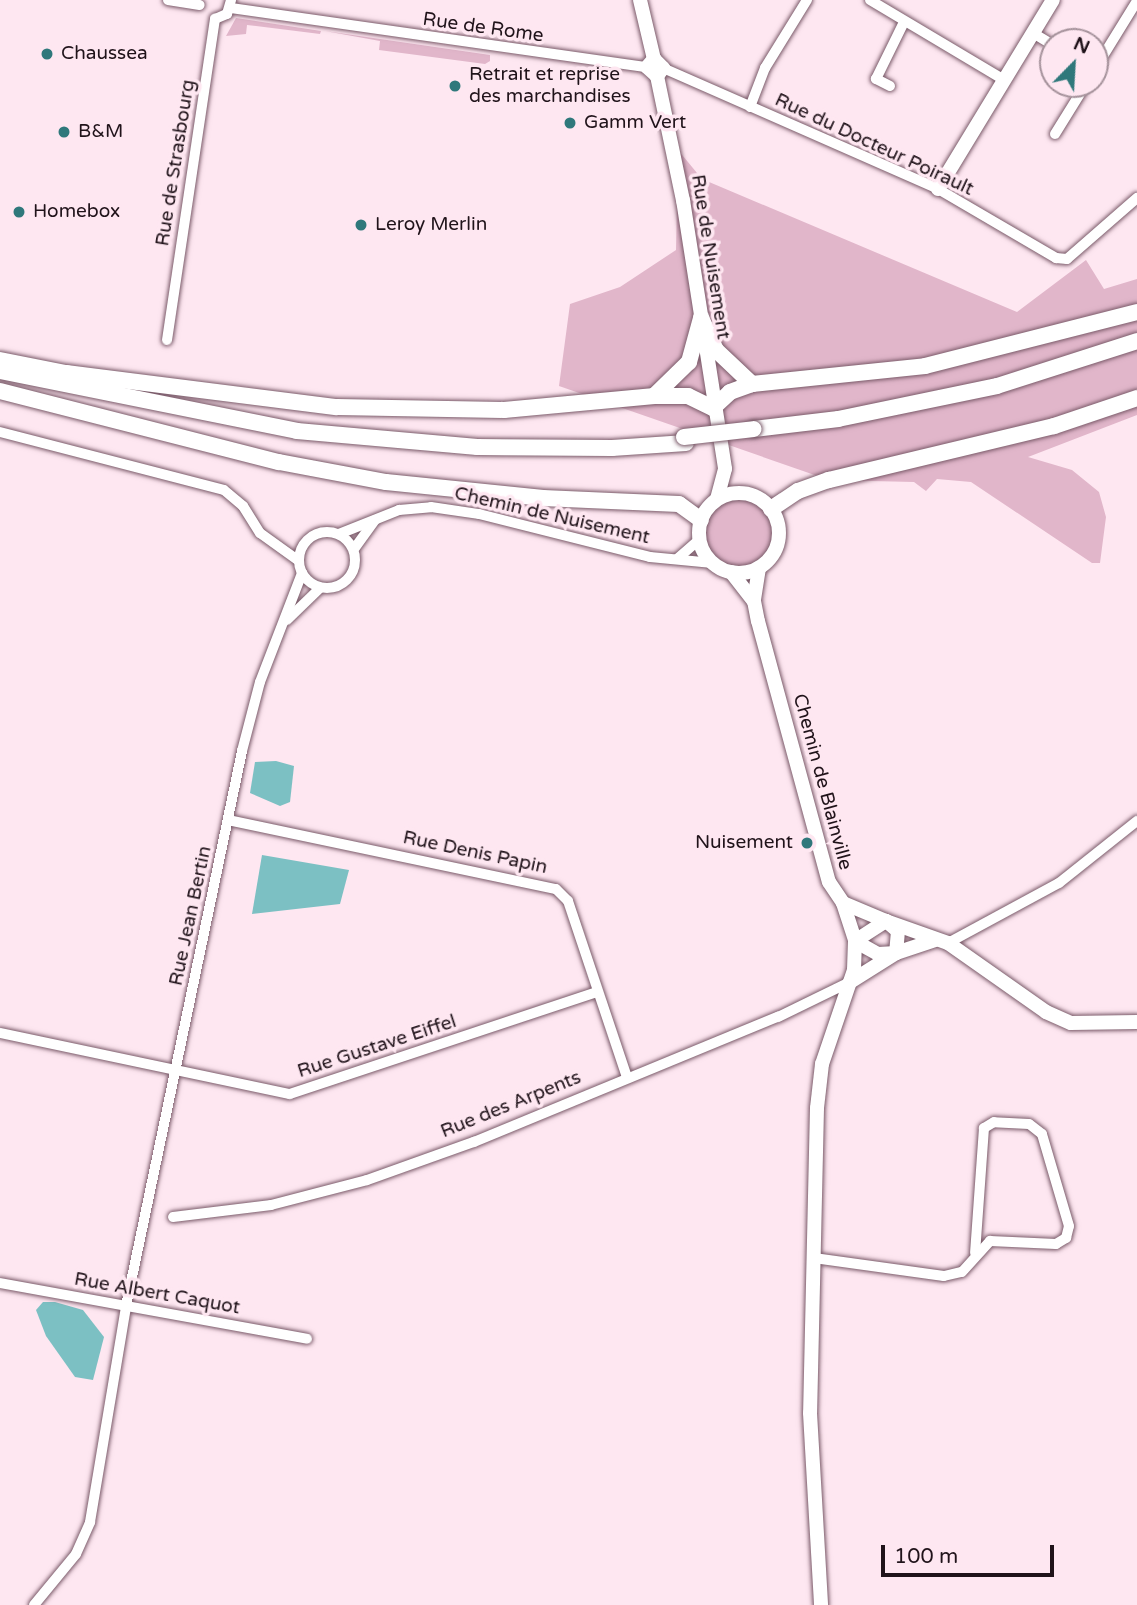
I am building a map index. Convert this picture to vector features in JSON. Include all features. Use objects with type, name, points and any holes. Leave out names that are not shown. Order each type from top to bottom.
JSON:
[{"type":"main road","points":[[66,373],[337,407],[504,410],[654,396],[688,396],[713,408],[730,392],[752,384],[925,366],[1137,312]]},
{"type":"main road","points":[[701,318],[716,350],[752,384]]},
{"type":"main road","points":[[654,396],[689,362],[701,318]]},
{"type":"main road","points":[[755,432],[838,419],[997,386],[1137,341]]},
{"type":"main road","points":[[0,382],[299,438],[435,449],[612,449],[845,423],[988,394],[1137,348]]},
{"type":"main road","points":[[0,360],[198,404],[338,427],[495,440],[685,440]]},
{"type":"main road","points":[[0,371],[297,431],[477,447]]},
{"type":"main road","points":[[0,391],[279,463],[386,482],[543,498],[679,504],[701,520]]},
{"type":"main road","points":[[771,509],[793,494],[829,480],[1054,426],[1137,398]]},
{"type":"street","points":[[168,0],[200,2],[206,16],[215,19]]},
{"type":"street","name":"Rue de Nuisement","points":[[639,0],[683,200],[713,408],[725,469],[717,499]]},
{"type":"street","points":[[750,107],[765,68],[807,0]]},
{"type":"street","points":[[870,0],[1004,80]]},
{"type":"street","points":[[938,189],[1053,0]]},
{"type":"street","points":[[1109,46],[1137,1]]},
{"type":"street","name":"Rue de Rome","points":[[215,19],[231,4],[655,67]]},
{"type":"street","name":"Rue de Strasbourg","points":[[167,340],[215,19]]},
{"type":"street","points":[[890,86],[876,79],[904,22]]},
{"type":"street","points":[[1033,33],[1039,37]]},
{"type":"street","name":"Rue du Docteur Poirault","points":[[655,67],[938,189],[1056,258],[1067,259],[1137,198]]},
{"type":"street","points":[[1055,134],[1077,98]]},
{"type":"street","points":[[0,432],[224,490],[243,506],[260,533],[299,561]]},
{"type":"street","points":[[725,469],[747,494],[771,509],[778,521],[777,547],[760,568],[732,572],[713,563],[700,539],[701,520],[717,499],[747,494]]},
{"type":"street","name":"Chemin de Nuisement","points":[[339,534],[378,517],[431,507],[478,514],[677,559],[713,563]]},
{"type":"street","points":[[354,549],[378,517]]},
{"type":"street","points":[[316,534],[339,534],[354,549],[356,565],[349,579],[336,588],[320,588],[302,573],[299,561],[304,544],[316,534]]},
{"type":"street","points":[[677,559],[700,539]]},
{"type":"street","points":[[278,544],[304,544]]},
{"type":"street","name":"Chemin de Blainville","points":[[754,601],[760,568]]},
{"type":"street","name":"Chemin de Blainville","points":[[732,572],[754,601],[829,882],[843,903],[855,940],[850,982],[822,1064],[817,1108],[810,1413],[821,1605]]},
{"type":"street","name":"Rue Jean Bertin","points":[[34,1605],[76,1554],[90,1522],[126,1306],[228,820],[260,682],[302,573]]},
{"type":"street","name":"Rue Jean Bertin","points":[[282,625],[320,588]]},
{"type":"street","name":"Rue Denis Papin","points":[[228,820],[556,888],[568,901],[627,1077]]},
{"type":"street","points":[[886,921],[855,940],[878,954],[896,953],[942,941],[1059,883],[1137,821]]},
{"type":"street","points":[[843,903],[942,941],[1058,1018],[1070,1023],[1137,1022]]},
{"type":"street","points":[[886,921],[898,931],[896,953]]},
{"type":"street","points":[[850,982],[896,953]]},
{"type":"street","name":"Rue des Arpents","points":[[173,1217],[271,1205],[367,1180],[474,1142],[786,1013],[850,982]]},
{"type":"street","name":"Rue Gustave Eiffel","points":[[0,1033],[290,1094],[597,992]]},
{"type":"street","points":[[814,1258],[944,1276],[962,1272],[975,1253],[990,1241],[1056,1244],[1066,1238],[1069,1226],[1042,1134],[1029,1124],[994,1122],[984,1128],[975,1253]]},
{"type":"street","name":"Rue Albert Caquot","points":[[0,1283],[307,1339]]},
{"type":"shaded area","points":[[236,18],[321,31],[320,34],[247,25],[246,34],[226,36]]},
{"type":"shaded area","points":[[325,31],[490,55],[490,61],[485,64],[379,50],[380,41]]},
{"type":"shaded area","points":[[678,150],[702,179],[1017,312],[1086,260],[1104,289],[1137,279],[1137,415],[1028,457],[1072,470],[1099,492],[1106,517],[1100,563],[1092,563],[971,482],[937,479],[926,491],[914,482],[829,480],[559,386],[570,304],[620,287],[676,250]]},
{"type":"shaded area","points":[[740,497],[759,503],[769,513],[775,532],[769,551],[759,561],[740,567],[721,561],[711,551],[705,532],[711,513],[721,503]]},
{"type":"water","points":[[276,761],[294,766],[290,802],[280,806],[250,793],[255,762]]},
{"type":"water","points":[[262,855],[349,870],[340,904],[252,914]]},
{"type":"water","points":[[43,1302],[55,1302],[83,1310],[104,1337],[93,1380],[75,1377],[46,1336],[36,1310]]},
{"type":"place","name":"Chaussea","points":[[47,54]]},
{"type":"place","name":"Retrait et reprise des marchandises","points":[[455,86]]},
{"type":"place","name":"Gamm Vert","points":[[570,123]]},
{"type":"place","name":"B&M","points":[[64,132]]},
{"type":"place","name":"Homebox","points":[[19,212]]},
{"type":"place","name":"Leroy Merlin","points":[[361,225]]},
{"type":"place","name":"Nuisement","points":[[807,843]]}]
